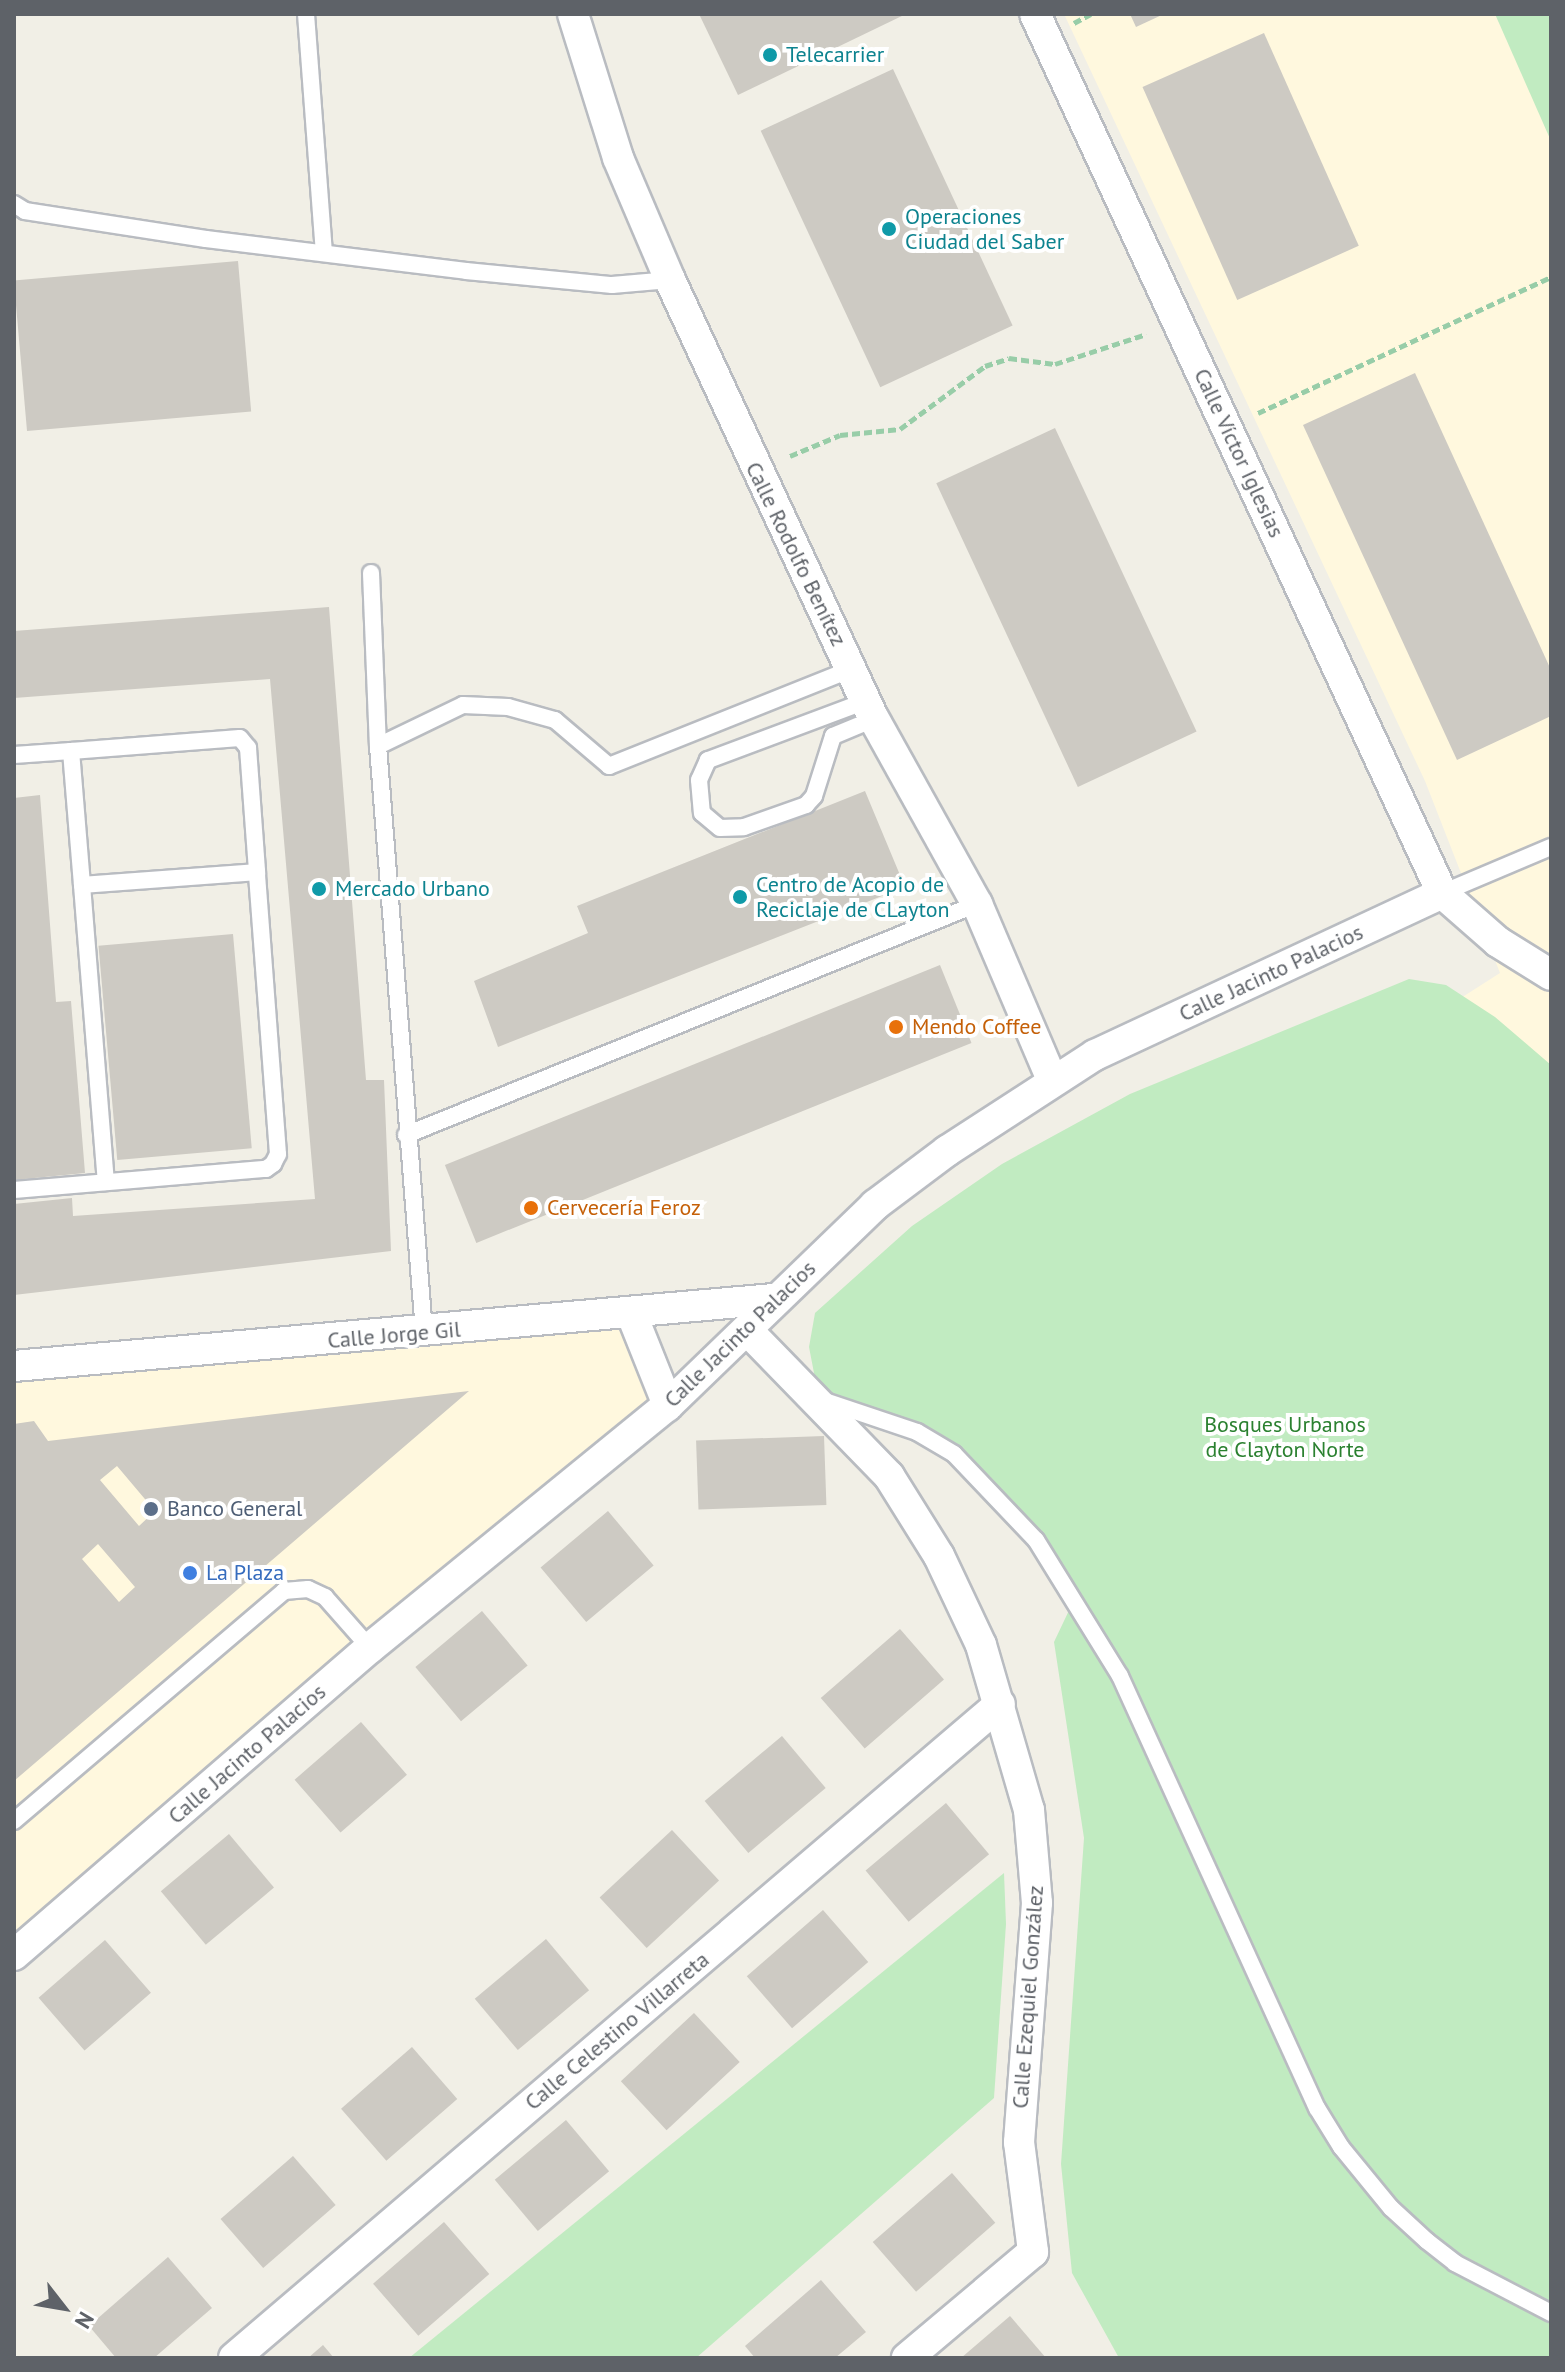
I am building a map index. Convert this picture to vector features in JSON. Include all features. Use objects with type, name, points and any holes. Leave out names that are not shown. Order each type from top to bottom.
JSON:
[{"type":"street","name":"Calle Rodolfo Benítez","points":[[573,14],[618,158],[670,280],[755,469],[870,710],[977,904],[1052,1080]]},
{"type":"street","name":"Calle Víctor Iglesias","points":[[1035,14],[1442,893]]},
{"type":"street","points":[[1442,893],[1498,942],[1551,975]]},
{"type":"street","name":"Calle Jacinto Palacios","points":[[14,1955],[370,1648],[668,1405],[747,1330],[774,1299],[875,1205],[1052,1080],[1095,1055],[1442,893]]},
{"type":"street","name":"Calle Jorge Gil","points":[[14,1366],[632,1315],[774,1299]]},
{"type":"street","points":[[632,1315],[668,1405]]},
{"type":"street","name":"Calle Ezequiel González","points":[[747,1330],[819,1399],[889,1476],[939,1556],[981,1645],[1029,1810],[1036,1889],[1019,2142],[1033,2252],[907,2358]]},
{"type":"street","name":"Calle Celestino Villarreta","points":[[234,2358],[1000,1704]]},
{"type":"lane","points":[[306,14],[324,252]]},
{"type":"lane","points":[[14,204],[25,211],[324,252],[612,285],[670,280]]},
{"type":"lane","points":[[371,573],[378,746],[406,1135],[424,1332]]},
{"type":"lane","points":[[378,746],[463,705],[508,707],[555,720],[609,766],[852,669]]},
{"type":"lane","points":[[870,710],[833,736],[821,761],[814,796],[806,805],[744,827],[720,828],[702,813],[699,780],[708,760],[870,710]]},
{"type":"lane","points":[[14,755],[240,738],[248,748],[278,1154],[266,1169],[14,1190]]},
{"type":"lane","points":[[71,751],[106,1182]]},
{"type":"lane","name":"Calle Jacinto Palacios","points":[[1442,893],[1551,847]]},
{"type":"lane","points":[[82,885],[257,872]]},
{"type":"lane","points":[[406,1135],[977,904]]},
{"type":"lane","points":[[819,1399],[917,1432],[954,1454],[1036,1540],[1120,1676],[1317,2108],[1341,2147],[1391,2208],[1427,2241],[1455,2263],[1551,2313]]},
{"type":"lane","points":[[14,1821],[284,1591],[308,1589],[325,1597],[370,1648]]},
{"type":"path","points":[[1227,427],[1551,277]]},
{"type":"path","points":[[755,469],[840,435],[900,429],[985,366],[1009,358],[1055,364],[1178,322]]},
{"type":"shaded area","points":[[1064,14],[1551,14],[1551,1174],[1392,1042],[1500,973],[1425,781]]},
{"type":"shaded area","points":[[632,1315],[668,1405],[14,1953],[14,1366]]},
{"type":"green space","points":[[1495,14],[1551,14],[1551,141]]},
{"type":"green space","name":"Bosques Urbanos de Clayton Norte","points":[[1409,979],[1446,985],[1495,1017],[1551,1065],[1551,2358],[1119,2358],[1072,2273],[1061,2164],[1084,1838],[1054,1642],[1073,1602],[1036,1540],[954,1454],[819,1399],[809,1347],[815,1313],[912,1226],[1002,1164],[1130,1094]]},
{"type":"green space","points":[[1004,1873],[1006,1924],[994,2098],[696,2358],[409,2358]]},
{"type":"building","name":"Telecarrier","points":[[699,14],[906,14],[738,95]]},
{"type":"building","points":[[1130,14],[1164,14],[1136,27]]},
{"type":"building","points":[[1264,33],[1359,246],[1237,300],[1142,87]]},
{"type":"building","name":"Operaciones Ciudad del Saber","points":[[893,69],[1013,325],[880,387],[761,131]]},
{"type":"building","points":[[238,261],[251,411],[27,431],[14,281]]},
{"type":"building","points":[[1415,373],[1551,670],[1551,716],[1457,760],[1303,425]]},
{"type":"building","points":[[1055,428],[1197,732],[1078,787],[936,483]]},
{"type":"building","name":"Mercado Urbano","points":[[329,607],[366,1080],[384,1080],[391,1251],[14,1295],[14,1204],[72,1198],[73,1216],[315,1199],[270,679],[14,698],[14,631]]},
{"type":"building","name":"Centro de Acopio de Reciclaje de CLayton","points":[[865,791],[905,887],[498,1047],[474,981],[588,933],[577,906]]},
{"type":"building","points":[[40,795],[56,1002],[71,1001],[85,1173],[14,1180],[14,798]]},
{"type":"building","points":[[233,934],[252,1148],[117,1160],[99,946]]},
{"type":"building","points":[[940,965],[971,1043],[476,1243],[445,1165]]},
{"type":"building","name":"La Plaza","points":[[469,1391],[14,1781],[14,1424],[34,1421],[48,1441]],"holes":[[[117,1466],[155,1511],[139,1526],[100,1480]],[[98,1544],[135,1587],[119,1602],[82,1559]]]},
{"type":"building","points":[[824,1436],[826,1505],[698,1509],[696,1440]]},
{"type":"building","points":[[608,1511],[654,1565],[586,1622],[541,1568]]},
{"type":"building","points":[[482,1611],[528,1665],[461,1721],[415,1667]]},
{"type":"building","points":[[900,1629],[944,1680],[865,1748],[821,1698]]},
{"type":"building","points":[[361,1722],[407,1775],[341,1833],[295,1780]]},
{"type":"building","points":[[782,1736],[826,1788],[748,1853],[705,1801]]},
{"type":"building","points":[[946,1803],[989,1854],[909,1922],[866,1870]]},
{"type":"building","points":[[672,1830],[719,1880],[647,1948],[600,1898]]},
{"type":"building","points":[[229,1834],[274,1888],[206,1945],[161,1891]]},
{"type":"building","points":[[823,1910],[868,1962],[792,2028],[747,1976]]},
{"type":"building","points":[[546,1939],[589,1990],[518,2050],[475,1999]]},
{"type":"building","points":[[105,1940],[151,1993],[85,2051],[39,1998]]},
{"type":"building","points":[[694,2013],[740,2062],[667,2130],[621,2081]]},
{"type":"building","points":[[412,2047],[457,2099],[386,2161],[341,2109]]},
{"type":"building","points":[[566,2120],[609,2171],[538,2231],[495,2180]]},
{"type":"building","points":[[293,2156],[336,2205],[263,2268],[221,2219]]},
{"type":"building","points":[[952,2173],[995,2223],[916,2292],[873,2242]]},
{"type":"building","points":[[444,2222],[489,2274],[418,2336],[373,2284]]},
{"type":"building","points":[[168,2257],[212,2308],[154,2358],[116,2358],[89,2326]]},
{"type":"building","points":[[821,2280],[866,2332],[835,2358],[755,2358],[745,2346]]},
{"type":"building","points":[[1010,2316],[1046,2358],[961,2358]]},
{"type":"building","points":[[323,2345],[334,2358],[308,2358]]},
{"type":"place","name":"Telecarrier","points":[[770,55]]},
{"type":"place","name":"Operaciones Ciudad del Saber","points":[[889,229]]},
{"type":"place","name":"Mercado Urbano","points":[[319,889]]},
{"type":"place","name":"Centro de Acopio de Reciclaje de CLayton","points":[[740,897]]},
{"type":"place","name":"Mendo Coffee","points":[[896,1027]]},
{"type":"place","name":"Cervecería Feroz","points":[[531,1208]]},
{"type":"place","name":"Banco General","points":[[151,1509]]},
{"type":"place","name":"La Plaza","points":[[190,1573]]}]
